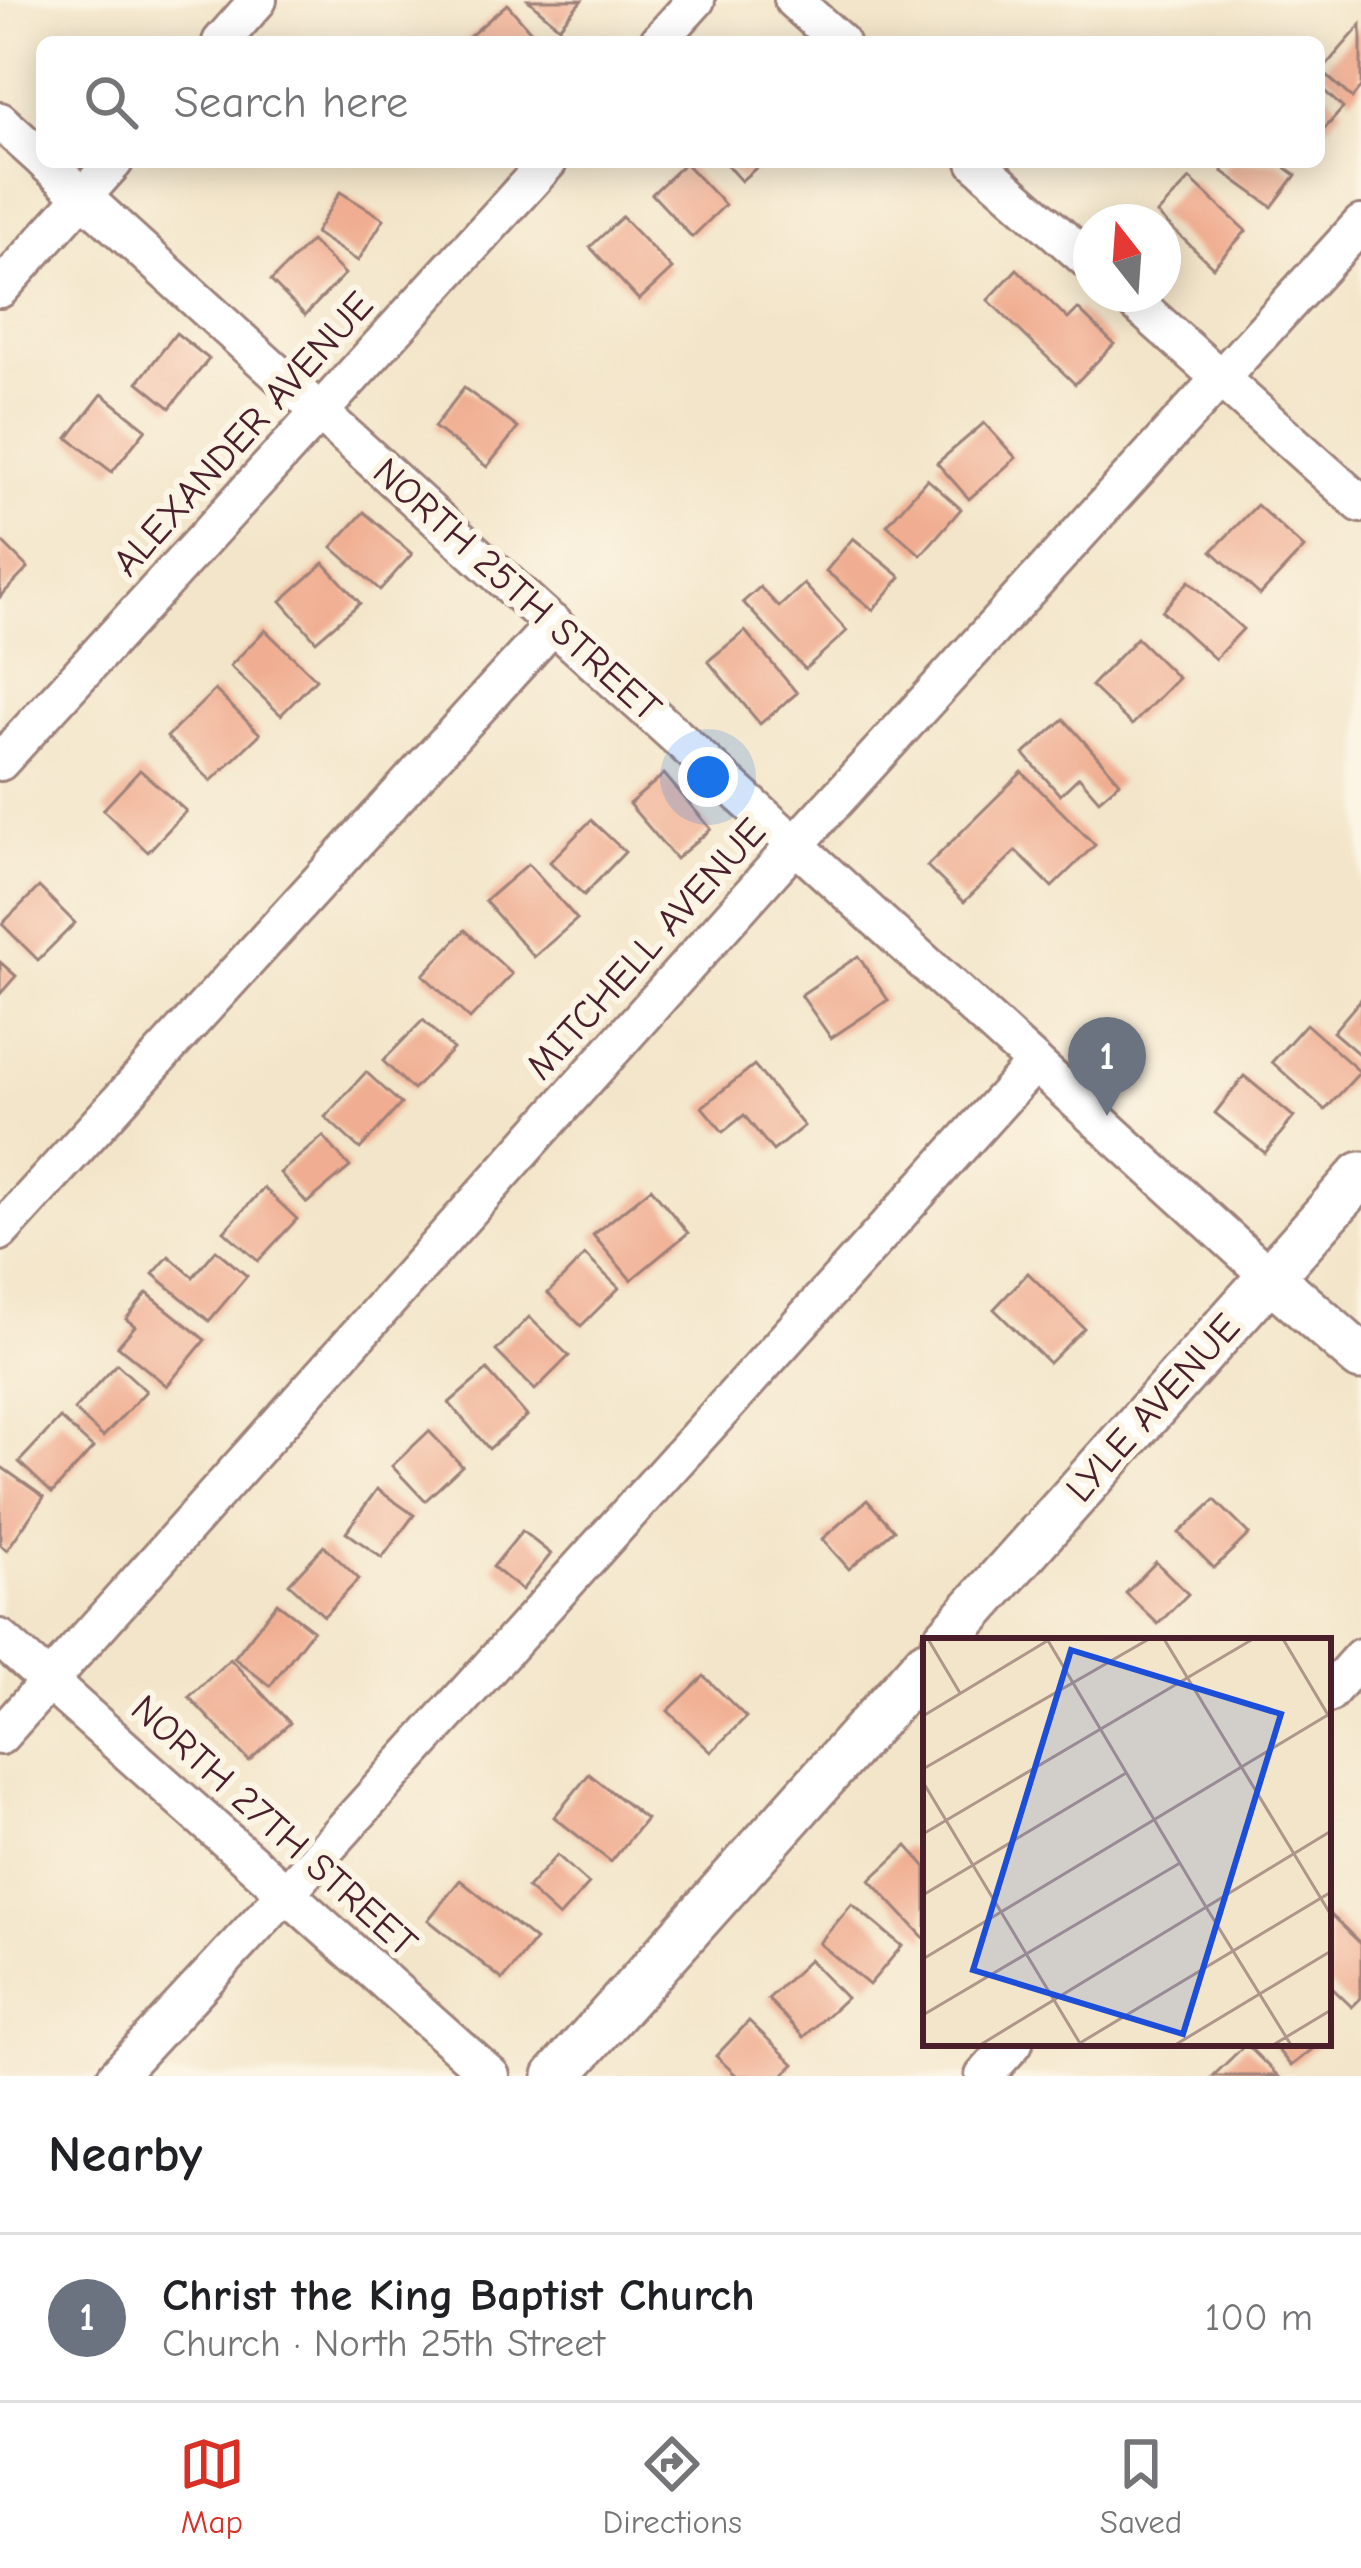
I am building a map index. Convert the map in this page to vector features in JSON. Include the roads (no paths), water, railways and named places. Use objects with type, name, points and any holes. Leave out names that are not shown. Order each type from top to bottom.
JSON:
[{"type":"main road","name":"LYLE AVENUE","points":[[948,1638],[1361,1175]]},
{"type":"main road","name":"NORTH 25TH STREET","points":[[1270,1277],[1361,1357]]},
{"type":"main road","points":[[557,2076],[923,1666]]},
{"type":"street","points":[[226,36],[258,0]]},
{"type":"street","points":[[663,36],[696,0]]},
{"type":"street","points":[[793,0],[833,36]]},
{"type":"street","name":"NORTH 25TH STREET","points":[[0,121],[36,153]]},
{"type":"street","name":"NORTH 25TH STREET","points":[[53,168],[1270,1277]]},
{"type":"street","points":[[0,289],[109,168]]},
{"type":"street","name":"ALEXANDER AVENUE","points":[[0,762],[543,168]]},
{"type":"street","points":[[983,168],[1073,247]]},
{"type":"street","name":"MITCHELL AVENUE","points":[[0,1736],[796,844],[1361,224]]},
{"type":"street","points":[[1146,312],[1361,504]]},
{"type":"street","points":[[0,1232],[554,624]]},
{"type":"street","points":[[116,2076],[1035,1063]]},
{"type":"street","name":"NORTH 27TH STREET","points":[[0,1638],[491,2076]]},
{"type":"street","points":[[1331,1691],[1361,1657]]},
{"type":"street","points":[[984,2076],[1011,2046]]},
{"type":"place","name":"Christ the King Baptist Church","points":[[1107,1116]]}]
